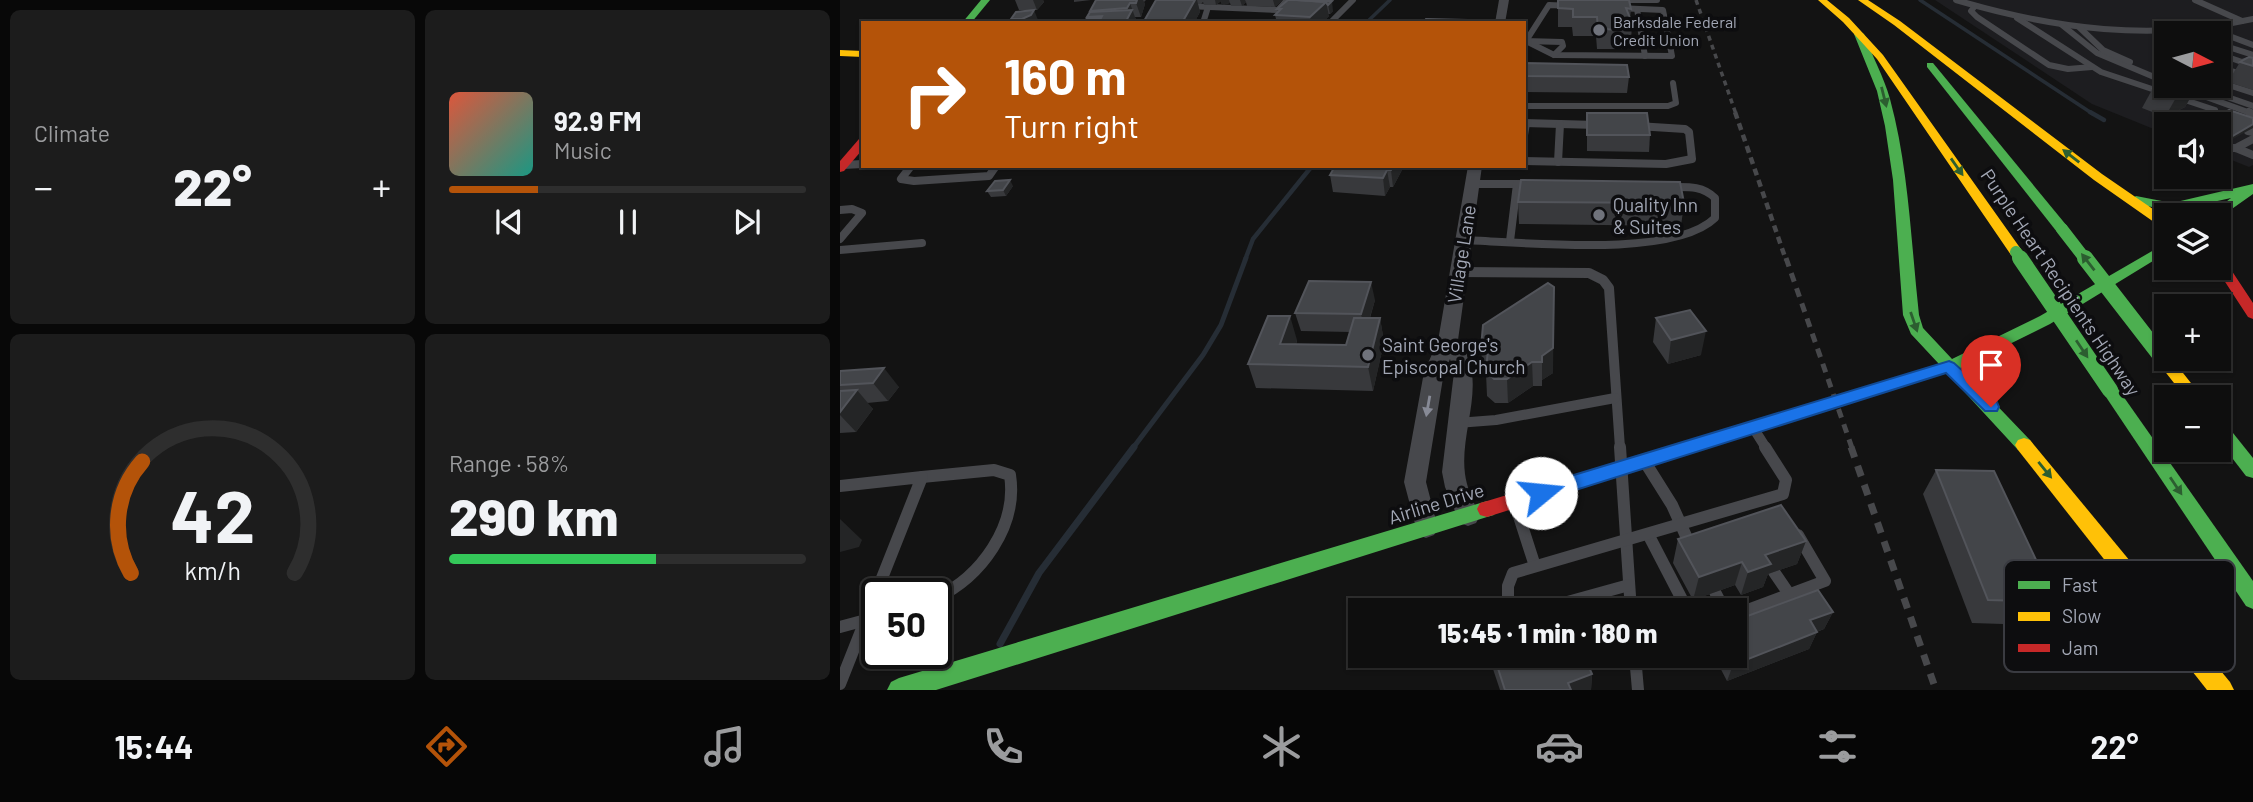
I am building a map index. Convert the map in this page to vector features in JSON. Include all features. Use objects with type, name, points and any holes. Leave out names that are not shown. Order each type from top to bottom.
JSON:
[{"type":"main road","points":[[968,21],[986,0]]},
{"type":"main road","name":"Purple Heart Recipients Highway","points":[[1822,0],[1859,34],[1898,82],[2227,560]]},
{"type":"main road","points":[[1861,0],[1897,23],[2098,177],[2154,217]]},
{"type":"main road","name":"Purple Heart Recipients Highway","points":[[1861,0],[1925,58],[2184,385]]},
{"type":"main road","points":[[1859,34],[1879,79],[1888,116],[1896,164],[1912,323],[1924,342],[2006,423],[2117,560]]},
{"type":"main road","points":[[840,53],[861,54]]},
{"type":"main road","points":[[841,166],[861,143]]},
{"type":"main road","points":[[2098,177],[2137,200],[2172,207],[2253,189]]},
{"type":"main road","points":[[2231,204],[2253,189]]},
{"type":"main road","name":"Airline Drive","points":[[899,690],[1949,367],[2045,320],[2154,254]]},
{"type":"main road","points":[[2231,280],[2253,314]]},
{"type":"main road","points":[[2231,444],[2253,471]]},
{"type":"main road","name":"Purple Heart Recipients Highway","points":[[2235,572],[2253,598]]},
{"type":"main road","points":[[2207,672],[2222,690]]},
{"type":"street","points":[[1500,21],[1504,0]]},
{"type":"street","name":"Village Lane","points":[[1426,528],[1415,482],[1436,361],[1448,341],[1475,168]]},
{"type":"street","points":[[1448,341],[1457,352],[1464,372],[1454,472],[1456,487],[1468,516]]},
{"type":"lane","points":[[1183,6],[1278,9],[1287,0]]},
{"type":"lane","points":[[1332,21],[1353,0]]},
{"type":"lane","points":[[1614,0],[1657,0]]},
{"type":"lane","points":[[1956,0],[2016,17],[2062,25],[2154,31]]},
{"type":"lane","points":[[2195,0],[2253,28]]},
{"type":"lane","points":[[1526,40],[1549,5],[1663,10],[1672,56],[1554,55],[1526,41]]},
{"type":"lane","points":[[1975,6],[1971,11],[1977,17],[2049,65],[2067,69],[2092,67]]},
{"type":"lane","points":[[1204,21],[1209,7]]},
{"type":"lane","points":[[1637,9],[1645,56]]},
{"type":"lane","points":[[2016,17],[2092,67],[2215,110],[2248,137],[2253,155]]},
{"type":"lane","points":[[2231,24],[2253,19]]},
{"type":"lane","points":[[2062,25],[2083,47],[2100,57],[2154,77]]},
{"type":"lane","points":[[2079,27],[2103,50],[2154,70]]},
{"type":"lane","points":[[1526,41],[1562,42],[1563,46],[1554,55]]},
{"type":"lane","points":[[2231,43],[2252,53]]},
{"type":"lane","points":[[2231,45],[2252,53]]},
{"type":"lane","points":[[2231,52],[2252,53]]},
{"type":"lane","points":[[2231,58],[2242,62],[2252,53]]},
{"type":"lane","points":[[2231,71],[2253,78]]},
{"type":"lane","points":[[1526,106],[1668,106],[1676,103],[1673,83]]},
{"type":"lane","points":[[2231,86],[2253,93]]},
{"type":"lane","points":[[2215,98],[2253,114]]},
{"type":"lane","points":[[2224,98],[2253,106]]},
{"type":"lane","points":[[2211,112],[2215,110]]},
{"type":"lane","points":[[1526,123],[1613,125]]},
{"type":"lane","points":[[1558,162],[1560,124]]},
{"type":"lane","points":[[1526,162],[1666,164],[1692,159],[1689,132],[1685,129],[1626,125]]},
{"type":"lane","points":[[2235,138],[2248,137]]},
{"type":"lane","points":[[2231,143],[2248,137]]},
{"type":"lane","points":[[841,166],[861,164]]},
{"type":"lane","points":[[909,168],[901,179],[914,181],[989,176],[995,168]]},
{"type":"lane","points":[[1473,184],[1543,185]]},
{"type":"lane","points":[[1510,241],[1517,184]]},
{"type":"lane","points":[[1463,240],[1604,244],[1654,240],[1695,233],[1715,218],[1715,198],[1709,191],[1699,187],[1660,187]]},
{"type":"lane","points":[[840,210],[852,209],[862,213],[840,239]]},
{"type":"lane","points":[[840,250],[922,243]]},
{"type":"lane","points":[[1458,272],[1589,273],[1603,280],[1609,288],[1619,470],[1630,598]]},
{"type":"lane","points":[[1457,423],[1496,420],[1615,398]]},
{"type":"lane","points":[[1507,598],[1513,573],[1678,525],[1777,502],[1783,494],[1786,480],[1753,429]]},
{"type":"lane","points":[[1645,461],[1672,505],[1678,525],[1695,555]]},
{"type":"lane","points":[[840,486],[995,470],[1010,475],[1014,489],[1003,530],[981,563],[959,587],[952,590]]},
{"type":"lane","points":[[886,578],[922,477]]},
{"type":"lane","points":[[1514,501],[1535,566]]},
{"type":"lane","points":[[1747,610],[1825,581],[1793,528]]},
{"type":"lane","points":[[1648,534],[1681,598]]},
{"type":"lane","points":[[1774,572],[1789,594]]},
{"type":"lane","points":[[1582,598],[1629,585]]},
{"type":"lane","points":[[1715,592],[1718,598]]},
{"type":"lane","points":[[840,627],[861,622]]},
{"type":"lane","points":[[840,684],[861,640]]},
{"type":"lane","points":[[1636,668],[1637,690]]},
{"type":"shaded area","points":[[1935,0],[2253,0],[2253,165],[2249,167],[2231,160],[2231,112],[2154,112],[2154,129],[2092,104]]},
{"type":"building","points":[[1096,0],[1137,0],[1127,8],[1090,11]]},
{"type":"building","points":[[1156,0],[1195,0],[1183,21],[1144,21]]},
{"type":"building","points":[[1288,0],[1326,2],[1310,17],[1275,15],[1281,9],[1277,9]]},
{"type":"building","points":[[1296,0],[1332,1],[1328,5],[1326,2]]},
{"type":"building","points":[[1558,0],[1629,0],[1631,9],[1626,8],[1632,23],[1628,23],[1629,30],[1598,29],[1597,17],[1573,17],[1573,9],[1558,8]]},
{"type":"building","points":[[1034,10],[1031,15],[1022,19],[1011,19],[1016,12]]},
{"type":"building","points":[[1132,10],[1126,21],[1085,21],[1087,18],[1102,16],[1087,17],[1090,12]]},
{"type":"building","points":[[1426,19],[1467,20],[1467,21],[1424,21]]},
{"type":"building","points":[[2249,57],[2253,58],[2253,66],[2240,62]]},
{"type":"building","points":[[1526,63],[1627,65],[1629,77],[1526,76]]},
{"type":"building","points":[[2229,110],[2253,118],[2253,124],[2231,137],[2231,112],[2225,112]]},
{"type":"building","points":[[1587,113],[1647,113],[1650,135],[1587,135]]},
{"type":"building","points":[[1334,168],[1392,168],[1387,170],[1383,178],[1330,175]]},
{"type":"building","points":[[1010,180],[1003,190],[987,191],[995,181]]},
{"type":"building","points":[[1521,180],[1680,182],[1684,203],[1518,202]]},
{"type":"building","points":[[1309,281],[1371,282],[1361,314],[1295,313]]},
{"type":"building","points":[[1548,283],[1554,287],[1553,348],[1542,356],[1542,362],[1532,362],[1507,379],[1494,379],[1486,371],[1488,349],[1481,348],[1483,325]]},
{"type":"building","points":[[1690,310],[1706,331],[1671,340],[1656,318]]},
{"type":"building","points":[[1268,316],[1290,316],[1280,344],[1346,345],[1354,318],[1380,318],[1368,367],[1248,364]]},
{"type":"building","points":[[884,368],[873,383],[840,385],[840,371]]},
{"type":"building","points":[[857,390],[840,412],[840,391]]},
{"type":"building","points":[[1936,470],[1994,471],[2036,560],[2004,560],[2004,600],[1988,600]]},
{"type":"building","points":[[1781,505],[1806,541],[1765,555],[1771,564],[1748,572],[1742,562],[1699,577],[1678,539]]},
{"type":"building","points":[[1818,590],[1833,612],[1810,620],[1817,632],[1747,660],[1747,616]]},
{"type":"building","points":[[1498,668],[1589,668],[1592,674],[1568,683],[1571,690],[1505,690]]},
{"type":"waterway","points":[[1368,21],[1390,0]]},
{"type":"waterway","points":[[1920,0],[2093,114]]},
{"type":"waterway","points":[[2090,112],[2104,120]]},
{"type":"waterway","points":[[1245,260],[1253,239],[1310,168]]},
{"type":"waterway","points":[[1133,448],[1203,355],[1221,325],[1246,258]]},
{"type":"waterway","points":[[1000,644],[1039,573],[1134,447]]},
{"type":"railway","points":[[1696,0],[1736,114]]},
{"type":"railway","points":[[1735,112],[1786,260]]},
{"type":"railway","points":[[1786,258],[1852,448]]},
{"type":"railway","points":[[1851,447],[1936,690]]},
{"type":"traffic: fast","points":[[968,21],[986,0]]},
{"type":"traffic: fast","points":[[1859,34],[1882,91],[1891,126],[1902,207],[1911,315],[1916,330],[2024,445]]},
{"type":"traffic: fast","points":[[1930,65],[2062,229]]},
{"type":"traffic: fast","points":[[2231,204],[2253,188]]},
{"type":"traffic: fast","points":[[2136,200],[2172,207],[2253,189]]},
{"type":"traffic: fast","points":[[2062,229],[2154,347]]},
{"type":"traffic: fast","points":[[2016,252],[2110,390]]},
{"type":"traffic: fast","points":[[1809,410],[1949,367],[2045,320],[2154,254]]},
{"type":"traffic: fast","points":[[2110,390],[2226,560]]},
{"type":"traffic: fast","points":[[2231,443],[2253,471]]},
{"type":"traffic: fast","points":[[899,690],[1487,509]]},
{"type":"traffic: fast","points":[[2235,573],[2253,599]]},
{"type":"traffic: slow","points":[[1822,0],[1846,20],[1880,57],[2016,252]]},
{"type":"traffic: slow","points":[[1862,0],[1897,23],[2098,177],[2154,216]]},
{"type":"traffic: slow","points":[[840,53],[861,54]]},
{"type":"traffic: slow","points":[[2173,371],[2184,385]]},
{"type":"traffic: slow","points":[[2024,445],[2117,560]]},
{"type":"traffic: slow","points":[[2207,672],[2222,690]]},
{"type":"traffic: jam","points":[[840,168],[861,143]]},
{"type":"traffic: jam","points":[[2231,280],[2253,314]]},
{"type":"traffic: jam","points":[[1487,509],[1809,410]]},
{"type":"place","name":"Barksdale Federal Credit Union","points":[[1599,30]]},
{"type":"place","name":"Quality Inn & Suites","points":[[1599,215]]},
{"type":"place","name":"Saint George's Episcopal Church","points":[[1368,355]]},
{"type":"route","points":[[1541,493],[1949,367],[1991,407]]}]
